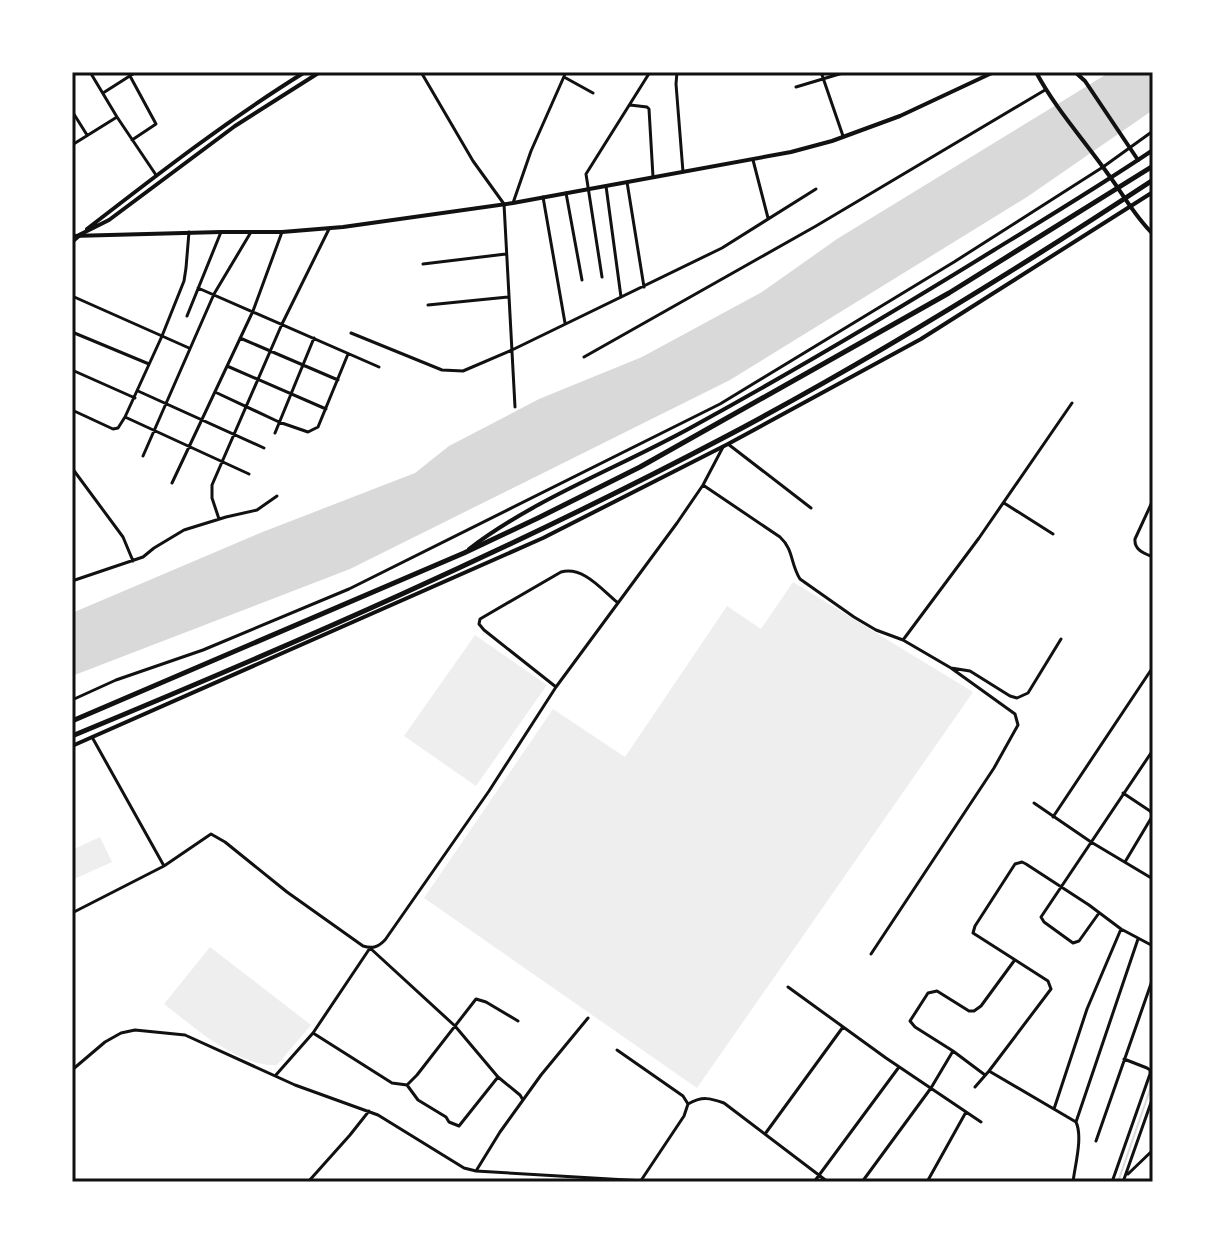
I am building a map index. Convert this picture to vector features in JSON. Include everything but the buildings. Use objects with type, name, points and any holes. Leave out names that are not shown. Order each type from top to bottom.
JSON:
[{"type":"highway","points":[[72,721],[464,553],[640,467],[949,293],[1153,166]]},
{"type":"highway","points":[[72,736],[475,562],[710,445],[907,336],[1153,180]]},
{"type":"street","points":[[90,72],[156,175]]},
{"type":"street","points":[[103,93],[136,72]]},
{"type":"street","points":[[79,235],[257,101],[305,72]]},
{"type":"street","points":[[72,239],[109,220],[235,126],[320,72]]},
{"type":"street","points":[[421,72],[473,161],[504,204],[515,407]]},
{"type":"street","points":[[602,277],[586,180],[588,169],[650,72]]},
{"type":"street","points":[[677,72],[683,172]]},
{"type":"street","points":[[821,72],[843,136]]},
{"type":"street","points":[[796,87],[846,72]]},
{"type":"street","points":[[79,235],[329,229],[513,203],[791,152],[900,116],[994,72]]},
{"type":"street","points":[[1036,72],[1045,90],[1153,234]]},
{"type":"street","points":[[1075,72],[1085,81],[1138,160]]},
{"type":"street","points":[[513,203],[531,151],[565,74],[593,93]]},
{"type":"street","points":[[130,76],[156,124],[132,140]]},
{"type":"street","points":[[584,357],[816,226],[1045,90]]},
{"type":"street","points":[[629,105],[649,109],[653,177]]},
{"type":"street","points":[[72,111],[88,136]]},
{"type":"street","points":[[72,145],[117,117]]},
{"type":"street","points":[[72,700],[349,589],[720,404],[954,262],[1103,167],[1153,131]]},
{"type":"street","points":[[464,553],[527,511],[690,428],[883,319],[1153,150]]},
{"type":"street","points":[[753,160],[768,218]]},
{"type":"street","points":[[627,182],[644,287]]},
{"type":"street","points":[[606,186],[622,298]]},
{"type":"street","points":[[351,333],[442,370],[453,372],[470,368],[722,248],[816,189]]},
{"type":"street","points":[[72,746],[543,538],[725,445],[921,339],[1153,192]]},
{"type":"street","points":[[566,193],[582,280]]},
{"type":"street","points":[[543,197],[565,325]]},
{"type":"street","points":[[219,519],[212,498],[212,485],[282,324],[329,229]]},
{"type":"street","points":[[143,456],[214,294],[251,231]]},
{"type":"street","points":[[72,410],[113,429],[118,428],[135,398],[184,281],[189,232]]},
{"type":"street","points":[[187,316],[221,232]]},
{"type":"street","points":[[172,483],[253,311],[282,232]]},
{"type":"street","points":[[423,264],[506,254]]},
{"type":"street","points":[[198,288],[379,367]]},
{"type":"street","points":[[72,296],[190,348]]},
{"type":"street","points":[[428,305],[508,297]]},
{"type":"street","points":[[72,332],[149,364]]},
{"type":"street","points":[[240,338],[338,380]]},
{"type":"street","points":[[275,433],[314,338]]},
{"type":"street","points":[[215,392],[308,432],[318,427],[349,354]]},
{"type":"street","points":[[227,366],[326,409]]},
{"type":"street","points":[[72,370],[135,398]]},
{"type":"street","points":[[138,391],[264,448]]},
{"type":"street","points":[[903,640],[1004,503],[1072,403]]},
{"type":"street","points":[[125,417],[249,474]]},
{"type":"street","points":[[72,913],[164,866],[211,834],[363,946],[379,947],[489,791],[556,687],[677,523],[725,445]]},
{"type":"street","points":[[725,445],[811,508]]},
{"type":"street","points":[[72,468],[123,537],[133,561]]},
{"type":"street","points":[[703,485],[785,541],[791,551],[796,573],[803,581],[867,625],[903,640],[951,668],[1015,714],[1018,725],[994,768],[871,954]]},
{"type":"street","points":[[72,581],[143,557],[184,530],[257,510],[277,496]]},
{"type":"street","points":[[1153,500],[1134,544],[1153,557]]},
{"type":"street","points":[[1004,503],[1053,534]]},
{"type":"street","points":[[556,687],[484,630],[479,624],[480,619],[568,570],[581,573],[617,602]]},
{"type":"street","points":[[951,668],[970,671],[1010,696],[1023,697],[1061,639]]},
{"type":"street","points":[[1053,817],[1153,667]]},
{"type":"street","points":[[92,737],[164,866]]},
{"type":"street","points":[[1099,912],[1079,941],[1073,943],[1042,920],[1043,914],[1153,750]]},
{"type":"street","points":[[1123,793],[1153,815],[1125,862]]},
{"type":"street","points":[[1034,803],[1153,879]]},
{"type":"street","points":[[975,1087],[1051,989],[1048,981],[973,933],[1015,864],[1026,864],[1121,929],[1153,946]]},
{"type":"street","points":[[1054,1109],[1087,1009],[1121,929]]},
{"type":"street","points":[[1076,1122],[1138,939]]},
{"type":"street","points":[[370,948],[455,1026],[498,1077],[523,1100]]},
{"type":"street","points":[[275,1076],[313,1033],[370,948]]},
{"type":"street","points":[[1014,961],[974,1011],[964,1009],[937,991],[928,993],[912,1017],[912,1025],[987,1073],[1076,1122],[1079,1136],[1073,1182]]},
{"type":"street","points":[[1096,1141],[1153,978]]},
{"type":"street","points":[[788,987],[981,1122]]},
{"type":"street","points":[[407,1085],[472,1003],[479,999],[518,1021]]},
{"type":"street","points":[[476,1171],[523,1100],[588,1018]]},
{"type":"street","points":[[765,1134],[843,1027]]},
{"type":"street","points":[[72,1070],[105,1042],[121,1033],[135,1030],[185,1035],[295,1085],[369,1111],[464,1168],[661,1182]]},
{"type":"street","points":[[313,1033],[392,1083],[407,1085],[418,1100],[459,1126],[498,1077]]},
{"type":"street","points":[[617,1050],[683,1096],[688,1104]]},
{"type":"street","points":[[862,1182],[931,1088],[953,1051]]},
{"type":"street","points":[[1112,1182],[1150,1074],[1147,1068],[1124,1059]]},
{"type":"street","points":[[814,1182],[899,1067]]},
{"type":"street","points":[[1123,1182],[1153,1097]]},
{"type":"street","points":[[641,1182],[684,1116],[688,1104],[701,1098],[712,1099],[734,1110],[828,1182]]},
{"type":"street","points":[[308,1182],[369,1111]]},
{"type":"street","points":[[927,1182],[966,1112]]},
{"type":"street","points":[[1125,1176],[1153,1150]]},
{"type":"shaded area","points":[[1110,72],[1153,72],[1153,110],[1027,197],[730,380],[350,569],[72,676],[72,613],[260,533],[415,473],[449,446],[539,399],[642,357],[762,292],[837,239]]},
{"type":"shaded area","points":[[793,582],[973,692],[697,1088],[424,898],[553,709],[625,757],[727,606],[761,629]]},
{"type":"shaded area","points":[[475,635],[547,685],[476,786],[404,736]]},
{"type":"shaded area","points":[[100,837],[112,862],[72,880],[72,850]]},
{"type":"shaded area","points":[[210,947],[311,1025],[277,1065],[247,1060],[232,1053],[164,1004]]},
{"type":"waterway","points":[[1118,1182],[1153,1081]]}]
